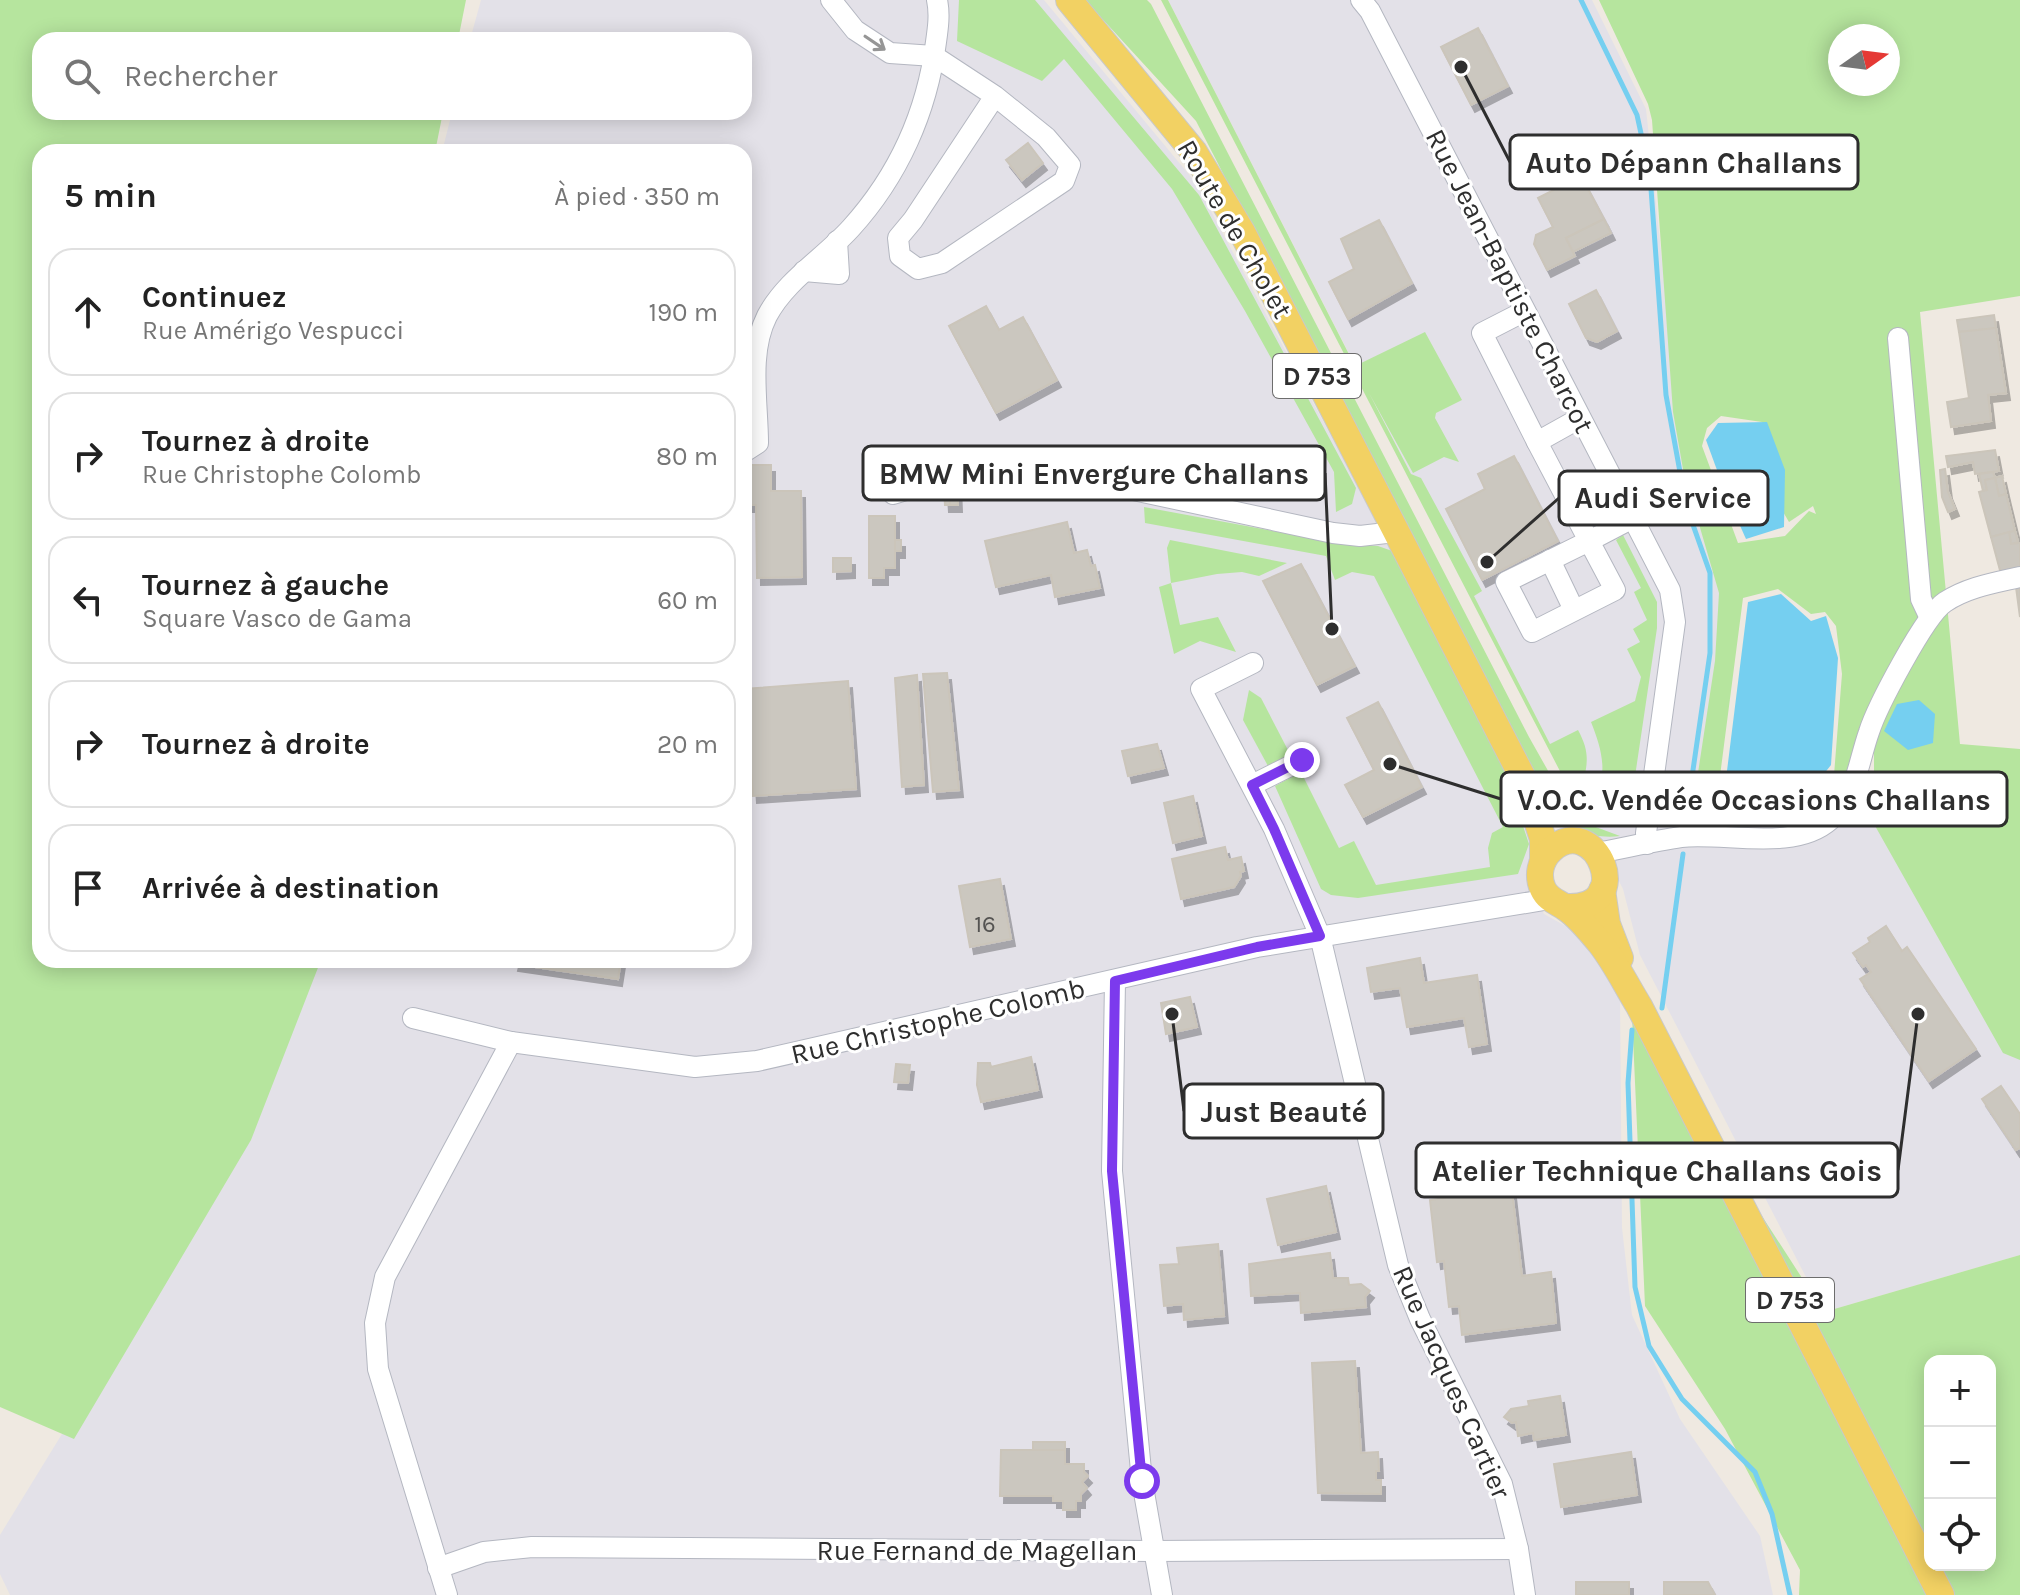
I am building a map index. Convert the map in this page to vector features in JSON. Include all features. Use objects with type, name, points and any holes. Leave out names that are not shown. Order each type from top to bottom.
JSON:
[{"type":"main road","name":"Route de Cholet","points":[[1069,0],[1174,125],[1211,178],[1255,257],[1523,778],[1543,839],[1550,886]]},
{"type":"main road","name":"Route de Cholet","points":[[1523,778],[1563,830],[1596,864]]},
{"type":"main road","points":[[1569,842],[1596,864],[1586,905],[1550,886],[1558,845],[1569,842]]},
{"type":"main road","name":"D 753","points":[[1596,864],[1607,924],[1639,1006]]},
{"type":"main road","name":"D 753","points":[[1550,886],[1600,944],[1639,1006],[1941,1595]]},
{"type":"street","points":[[831,0],[855,30],[890,53],[934,56],[995,96],[1046,137],[1070,165],[1064,181],[942,263],[918,269],[900,256],[898,238],[995,96]]},
{"type":"street","points":[[752,431],[760,334],[778,299],[850,229],[887,181],[910,140],[926,95],[934,56],[939,9],[937,0]]},
{"type":"street","name":"Rue Jean-Baptiste Charcot","points":[[1361,0],[1370,11],[1670,590],[1675,622],[1644,845]]},
{"type":"street","points":[[1525,311],[1482,333],[1537,442],[1589,541],[1615,590],[1532,632],[1506,582],[1589,541],[1633,518]]},
{"type":"street","points":[[1898,338],[1921,599],[1929,616]]},
{"type":"street","points":[[1537,442],[1580,418]]},
{"type":"street","points":[[893,494],[929,483],[958,468],[1013,464],[1333,533],[1360,536],[1395,532]]},
{"type":"street","points":[[1550,560],[1574,610]]},
{"type":"street","points":[[1596,864],[1644,845],[1684,837],[1769,838],[1805,834],[1830,820],[1853,790],[1879,705],[1929,616],[1944,602],[1976,587],[2020,577]]},
{"type":"street","name":"Rue Jacques Cartier","points":[[1253,663],[1201,689],[1274,829],[1320,936],[1398,1265],[1420,1319],[1502,1484],[1518,1549],[1525,1595]]},
{"type":"street","points":[[1252,785],[1302,760]]},
{"type":"street","name":"Rue Christophe Colomb","points":[[413,1018],[511,1042],[695,1067],[757,1061],[1257,947],[1509,906],[1550,886]]},
{"type":"street","points":[[1115,981],[1112,1171],[1142,1481],[1162,1595]]},
{"type":"street","points":[[447,1595],[378,1369],[375,1323],[385,1277],[511,1042]]},
{"type":"street","name":"Rue Fernand de Magellan","points":[[438,1568],[484,1552],[532,1547],[1153,1551],[1518,1549]]},
{"type":"shaded area","points":[[481,0],[1044,0],[1196,183],[1365,500],[1528,820],[1535,844],[1527,874],[1544,914],[1578,933],[1600,958],[1620,999],[1622,1228],[1632,1315],[1680,1419],[1760,1536],[1773,1595],[10,1595],[0,1574],[0,1535],[249,1129],[315,968],[752,968],[752,144],[444,144],[450,120],[752,120],[752,32],[472,32]]},
{"type":"shaded area","points":[[1168,0],[1592,0],[1646,109],[1682,450],[1729,593],[1696,813],[1786,819],[1828,804],[1874,824],[2020,1049],[2020,1255],[1824,1312],[1640,955],[1623,889]]},
{"type":"green space","points":[[0,0],[466,0],[460,32],[32,32],[32,120],[441,120],[437,144],[32,144],[32,968],[318,968],[251,1140],[74,1439],[0,1407]]},
{"type":"green space","points":[[959,0],[1035,0],[1199,195],[1356,488],[1352,504],[1336,512],[1334,472],[1245,311],[1172,189],[1064,59],[1042,81],[957,41]]},
{"type":"green space","points":[[1085,0],[1147,0],[1151,4],[1529,737],[1573,815],[1620,836],[1598,836],[1577,829],[1567,822],[1547,796],[1196,121]]},
{"type":"green space","points":[[1161,0],[1168,0],[1355,366],[1425,332],[1462,400],[1436,413],[1435,418],[1459,462],[1444,457],[1413,473],[1369,393],[1411,474],[1421,478],[1482,591],[1474,596],[1550,744],[1578,730],[1587,759],[1582,790],[1598,793],[1602,758],[1591,722],[1635,701],[1641,677],[1627,649],[1640,642],[1633,629],[1647,620],[1634,592],[1641,588],[1616,540],[1623,535],[1657,602],[1657,628],[1629,817],[1579,799],[1625,818],[1623,824],[1588,813],[1578,806]]},
{"type":"green space","points":[[1599,0],[2020,0],[2020,296],[1920,312],[1960,744],[2020,749],[2020,1060],[2003,1053],[1874,824],[1874,694],[1846,782],[1817,813],[1792,823],[1728,825],[1695,821],[1723,805],[1810,801],[1834,775],[1842,674],[1836,626],[1825,612],[1811,614],[1778,589],[1743,598],[1716,807],[1691,819],[1715,661],[1719,593],[1683,469],[1673,412],[1652,120],[1648,104]],"holes":[[[1721,416],[1762,422],[1777,459],[1782,510],[1789,522],[1813,506],[1816,514],[1809,511],[1785,536],[1738,543],[1702,446],[1707,428]]]},
{"type":"green space","points":[[1144,507],[1343,544],[1378,546],[1395,552],[1524,803],[1522,823],[1529,844],[1518,874],[1358,898],[1331,895],[1321,889],[1275,786],[1301,772],[1339,848],[1354,841],[1376,885],[1490,867],[1488,848],[1492,833],[1503,827],[1374,576],[1352,572],[1335,580],[1326,556],[1145,523]]},
{"type":"green space","points":[[1170,540],[1287,563],[1259,576],[1242,572],[1171,583],[1167,548]]},
{"type":"green space","points":[[1171,583],[1180,625],[1218,617],[1236,652],[1200,641],[1174,654],[1159,587]]},
{"type":"green space","points":[[1249,690],[1261,698],[1290,754],[1268,766],[1243,720]]},
{"type":"green space","points":[[1632,1015],[1824,1312],[2020,1255],[2020,1595],[1799,1595],[1800,1570],[1725,1429],[1645,1306]]},
{"type":"water","points":[[1767,422],[1785,470],[1784,527],[1746,539],[1706,440],[1718,423]]},
{"type":"water","points":[[1781,594],[1811,621],[1826,616],[1838,658],[1831,765],[1807,795],[1724,795],[1748,602]]},
{"type":"water","points":[[1919,700],[1935,714],[1933,743],[1908,750],[1884,731],[1897,704]]},
{"type":"building","points":[[1478,28],[1508,86],[1471,105],[1441,47]]},
{"type":"building","points":[[1028,143],[1043,163],[1022,180],[1006,160]]},
{"type":"building","points":[[1581,176],[1604,219],[1566,238],[1575,256],[1547,270],[1534,244],[1536,235],[1553,227],[1538,198]]},
{"type":"building","points":[[1604,219],[1611,233],[1573,252],[1566,238]]},
{"type":"building","points":[[1379,220],[1412,283],[1348,319],[1329,282],[1354,269],[1341,239]]},
{"type":"building","points":[[1596,290],[1617,331],[1597,342],[1586,338],[1569,304]]},
{"type":"building","points":[[986,306],[999,330],[1023,317],[1057,380],[996,413],[949,326]]},
{"type":"building","points":[[1994,315],[1996,328],[1959,332],[1957,320]]},
{"type":"building","points":[[1996,328],[2006,393],[1988,395],[1991,421],[1951,427],[1947,402],[1969,398],[1959,332]]},
{"type":"building","points":[[1995,450],[1999,471],[1975,474],[1973,462],[1948,467],[1946,456]]},
{"type":"building","points":[[1514,456],[1558,541],[1482,580],[1446,509],[1485,489],[1478,474]]},
{"type":"building","points":[[752,465],[771,465],[771,491],[801,491],[802,577],[757,578],[756,505],[752,505]]},
{"type":"building","points":[[1945,469],[1948,492],[1955,509],[1948,512],[1942,497],[1940,470]]},
{"type":"building","points":[[1993,472],[1995,478],[1985,480],[1987,490],[1983,491],[1979,474]]},
{"type":"building","points":[[2002,476],[2006,494],[1999,496],[1995,478]]},
{"type":"building","points":[[1995,478],[1999,496],[2006,494],[2015,531],[1991,537],[1979,492],[1987,490],[1985,480]]},
{"type":"building","points":[[957,480],[958,505],[950,505],[950,491],[944,491],[944,481]]},
{"type":"building","points":[[944,491],[950,491],[950,505],[945,505]]},
{"type":"building","points":[[869,516],[895,516],[895,568],[884,568],[884,578],[869,578]]},
{"type":"building","points":[[1067,522],[1074,553],[1087,550],[1091,566],[1095,565],[1100,588],[1055,597],[1051,575],[996,587],[985,541]]},
{"type":"building","points":[[2015,531],[2018,542],[2011,544],[2009,532]]},
{"type":"building","points":[[2009,532],[2011,544],[2020,543],[2020,570],[2001,574],[1991,537]]},
{"type":"building","points":[[895,540],[901,540],[901,551],[895,551]]},
{"type":"building","points":[[833,558],[851,558],[851,571],[833,572]]},
{"type":"building","points":[[1301,564],[1355,666],[1317,685],[1263,581]]},
{"type":"building","points":[[2020,583],[2020,617],[2016,587]]},
{"type":"building","points":[[947,673],[959,790],[933,792],[923,674]]},
{"type":"building","points":[[917,675],[924,785],[902,787],[895,678]]},
{"type":"building","points":[[848,681],[856,789],[753,796],[752,688]]},
{"type":"building","points":[[1378,702],[1422,787],[1363,817],[1345,785],[1374,770],[1347,718]]},
{"type":"building","points":[[1157,744],[1164,768],[1128,776],[1122,751]]},
{"type":"building","points":[[1193,796],[1202,836],[1173,843],[1164,803]]},
{"type":"building","points":[[1225,847],[1228,860],[1241,857],[1244,871],[1240,872],[1241,876],[1234,887],[1181,899],[1172,859]]},
{"type":"building","points":[[1000,879],[1011,939],[970,947],[959,886]]},
{"type":"building","points":[[1886,926],[1902,951],[1907,947],[1976,1049],[1929,1081],[1860,979],[1871,972],[1853,953]]},
{"type":"building","points":[[1420,958],[1424,983],[1477,975],[1487,1044],[1469,1047],[1464,1018],[1407,1027],[1400,988],[1371,992],[1367,968]]},
{"type":"building","points":[[542,968],[620,968],[618,979]]},
{"type":"building","points":[[1190,997],[1197,1027],[1166,1034],[1161,1003]]},
{"type":"building","points":[[1031,1057],[1038,1090],[981,1102],[977,1085],[978,1063],[990,1063],[991,1067]]},
{"type":"building","points":[[896,1064],[910,1065],[908,1083],[894,1082]]},
{"type":"building","points":[[2001,1086],[2020,1114],[2020,1148],[2016,1150],[1982,1099]]},
{"type":"building","points":[[1510,1174],[1522,1276],[1551,1272],[1556,1323],[1462,1335],[1459,1306],[1449,1307],[1444,1261],[1437,1262],[1430,1200],[1445,1198],[1443,1182]]},
{"type":"building","points":[[1326,1186],[1336,1232],[1278,1245],[1267,1199]]},
{"type":"building","points":[[1218,1244],[1224,1316],[1184,1320],[1183,1304],[1164,1306],[1160,1265],[1179,1264],[1177,1248]]},
{"type":"building","points":[[1330,1253],[1333,1278],[1348,1278],[1349,1285],[1361,1284],[1370,1291],[1365,1297],[1366,1307],[1301,1313],[1300,1293],[1251,1296],[1249,1264]]},
{"type":"building","points":[[1355,1361],[1361,1453],[1378,1452],[1376,1480],[1381,1480],[1381,1494],[1318,1493],[1312,1363]]},
{"type":"building","points":[[1560,1396],[1566,1435],[1534,1440],[1533,1433],[1518,1436],[1516,1422],[1512,1423],[1504,1417],[1511,1409],[1529,1406],[1528,1401]]},
{"type":"building","points":[[1033,1442],[1065,1442],[1065,1450],[1033,1450]]},
{"type":"building","points":[[1001,1450],[1065,1450],[1065,1464],[1084,1464],[1084,1472],[1088,1476],[1082,1482],[1087,1488],[1081,1494],[1081,1501],[1076,1501],[1076,1510],[1063,1510],[1063,1501],[1053,1501],[1053,1496],[1000,1496]]},
{"type":"building","points":[[1631,1452],[1637,1495],[1561,1507],[1554,1464]]},
{"type":"building","points":[[1576,1582],[1629,1582],[1629,1595],[1576,1595]]},
{"type":"building","points":[[1664,1582],[1708,1582],[1715,1595],[1664,1595]]},
{"type":"waterway","points":[[1581,0],[1637,115],[1650,175],[1666,395],[1686,505],[1710,573],[1710,653],[1685,825]]},
{"type":"waterway","points":[[1662,1008],[1683,854]]},
{"type":"waterway","points":[[1632,1030],[1628,1083],[1635,1287],[1649,1346],[1682,1399],[1755,1472],[1772,1514],[1790,1595]]},
{"type":"place","name":"Auto Dépann Challans","points":[[1461,67]]},
{"type":"place","name":"Audi Service","points":[[1487,562]]},
{"type":"place","name":"BMW Mini Envergure Challans","points":[[1332,629]]},
{"type":"place","name":"V.O.C. Vendée Occasions Challans","points":[[1390,764]]},
{"type":"place","name":"Just Beauté","points":[[1172,1014]]},
{"type":"place","name":"Atelier Technique Challans Gois","points":[[1918,1014]]},
{"type":"route","points":[[1142,1481],[1112,1171],[1115,981],[1257,947],[1320,936],[1252,785],[1302,760]]}]
